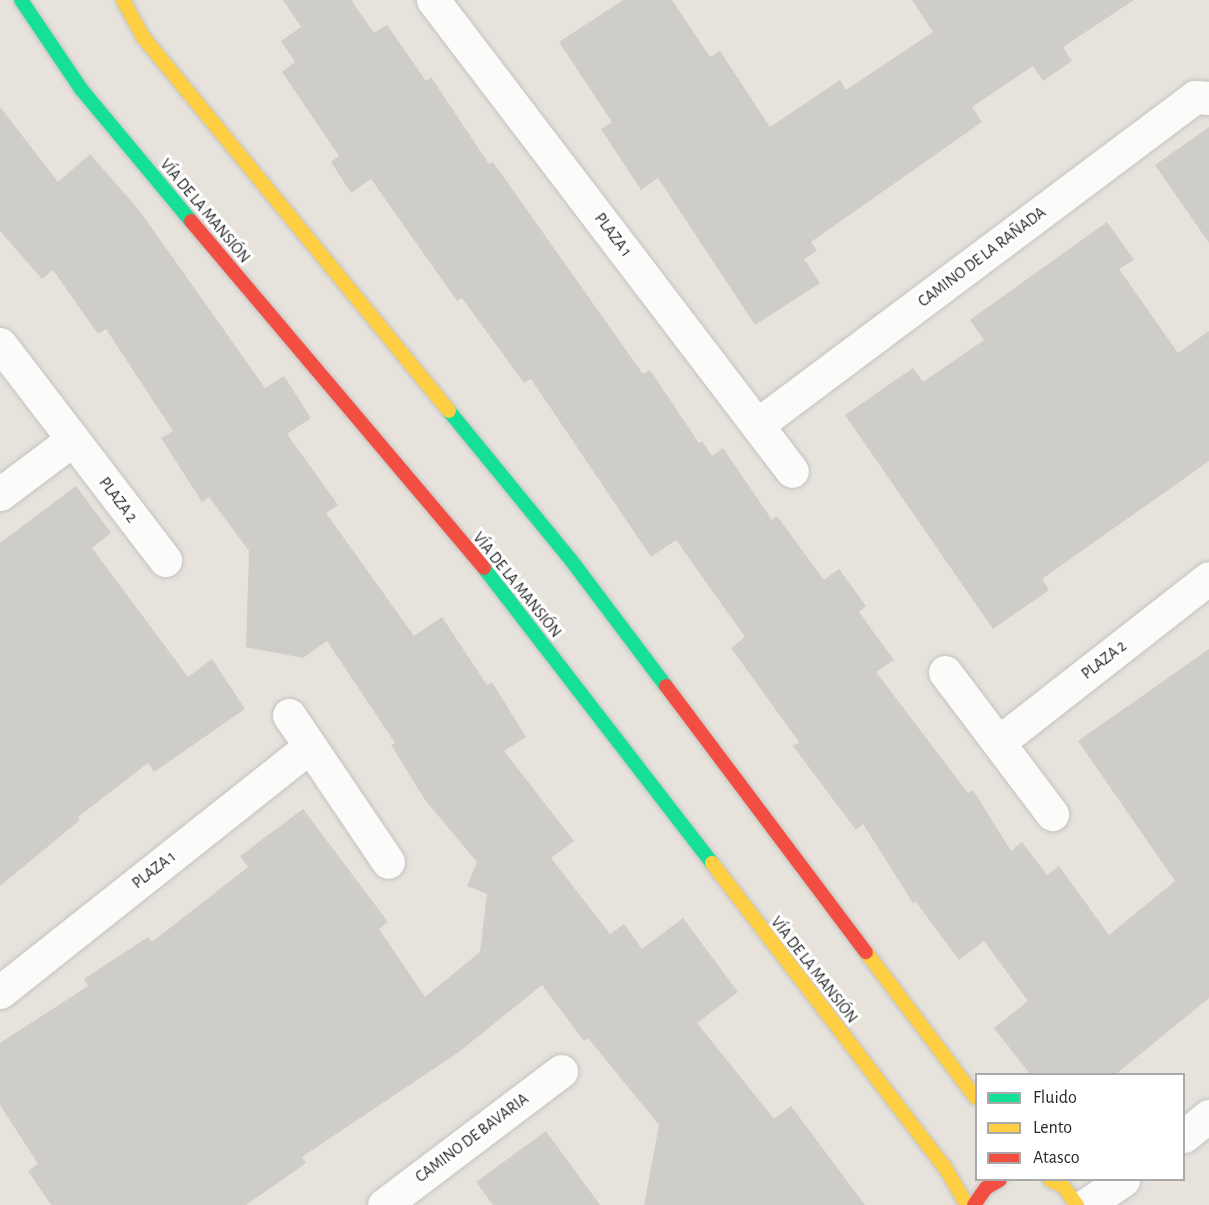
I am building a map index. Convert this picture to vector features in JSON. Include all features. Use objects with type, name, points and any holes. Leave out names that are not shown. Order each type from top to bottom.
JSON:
[{"type":"street","name":"VÍA DE LA MANSIÓN","points":[[21,0],[81,89],[501,589],[944,1166],[968,1205]]},
{"type":"street","points":[[123,0],[143,37],[571,560],[975,1097]]},
{"type":"street","name":"PLAZA 1","points":[[433,0],[792,471]]},
{"type":"street","name":"CAMINO DE LA RAÑADA","points":[[757,424],[1195,97],[1209,99]]},
{"type":"street","name":"PLAZA 2","points":[[0,344],[165,560]]},
{"type":"street","points":[[0,494],[72,440]]},
{"type":"street","name":"PLAZA 2","points":[[999,742],[1209,578]]},
{"type":"street","points":[[945,672],[1052,814]]},
{"type":"street","points":[[289,715],[308,748],[388,862]]},
{"type":"street","name":"PLAZA 1","points":[[0,992],[308,748]]},
{"type":"street","name":"CAMINO DE BAVARIA","points":[[384,1205],[561,1071]]},
{"type":"street","points":[[1185,1135],[1209,1116]]},
{"type":"street","points":[[975,1205],[986,1188],[997,1181]]},
{"type":"street","points":[[1054,1181],[1063,1186],[1077,1205]]},
{"type":"street","points":[[1086,1205],[1120,1181]]},
{"type":"building","points":[[283,0],[351,0],[374,33],[387,25],[426,81],[431,77],[489,164],[493,162],[643,374],[650,370],[699,443],[702,441],[712,456],[723,448],[772,520],[777,516],[824,580],[839,569],[866,606],[859,612],[894,660],[876,672],[968,793],[973,790],[1011,851],[1022,842],[1047,875],[1059,866],[1109,935],[1175,881],[1078,741],[1209,649],[1209,998],[1117,1073],[1029,1073],[994,1028],[1028,1001],[984,941],[959,960],[916,902],[913,903],[863,824],[856,830],[793,746],[799,742],[731,648],[745,637],[676,540],[651,557],[531,379],[524,383],[462,298],[457,301],[371,179],[351,193],[331,162],[339,156],[282,72],[295,62],[281,41],[301,27]]},
{"type":"building","points":[[623,0],[672,0],[710,57],[720,51],[770,127],[840,80],[846,90],[933,32],[912,0],[1134,0],[1063,47],[1072,61],[1043,81],[1033,66],[972,107],[982,122],[811,242],[817,251],[804,259],[820,283],[755,325],[658,178],[641,190],[601,129],[612,122],[559,42]]},
{"type":"building","points":[[0,107],[58,182],[90,154],[139,210],[265,388],[284,376],[311,418],[287,434],[338,505],[326,513],[414,636],[442,617],[487,685],[492,682],[526,737],[504,751],[574,841],[551,858],[610,934],[624,924],[642,949],[683,918],[738,992],[697,1023],[774,1119],[791,1106],[865,1205],[644,1205],[659,1125],[588,1038],[584,1041],[542,985],[459,1052],[302,1157],[306,1163],[246,1205],[51,1205],[28,1171],[38,1164],[0,1105],[0,1043],[88,986],[84,979],[148,937],[152,942],[248,867],[240,856],[303,809],[388,922],[379,929],[425,997],[480,952],[487,894],[467,886],[477,862],[425,800],[391,745],[395,743],[327,641],[303,658],[246,647],[249,551],[209,497],[202,502],[161,438],[173,431],[106,329],[98,334],[53,270],[42,279],[0,231]]},
{"type":"building","points":[[1209,127],[1209,243],[1155,165]]},
{"type":"building","points":[[1107,222],[1134,260],[1119,269],[1178,353],[1209,331],[1209,461],[1042,579],[1049,590],[993,629],[845,415],[913,368],[923,382],[984,340],[970,320]]},
{"type":"building","points":[[76,486],[111,533],[92,548],[188,677],[212,659],[245,709],[154,772],[148,763],[78,817],[80,820],[0,886],[0,543]]},
{"type":"building","points":[[546,1131],[600,1205],[493,1205],[476,1182]]},
{"type":"traffic: fast","points":[[21,0],[81,89],[191,221]]},
{"type":"traffic: fast","points":[[449,411],[571,560],[666,686]]},
{"type":"traffic: fast","points":[[484,568],[712,863]]},
{"type":"traffic: slow","points":[[123,0],[143,37],[449,411]]},
{"type":"traffic: slow","points":[[712,863],[944,1166],[967,1205]]},
{"type":"traffic: slow","points":[[866,952],[975,1097]]},
{"type":"traffic: slow","points":[[1052,1181],[1063,1186],[1077,1205]]},
{"type":"traffic: jam","points":[[191,221],[484,568]]},
{"type":"traffic: jam","points":[[666,686],[866,952]]},
{"type":"traffic: jam","points":[[974,1205],[986,1188],[998,1181]]}]
